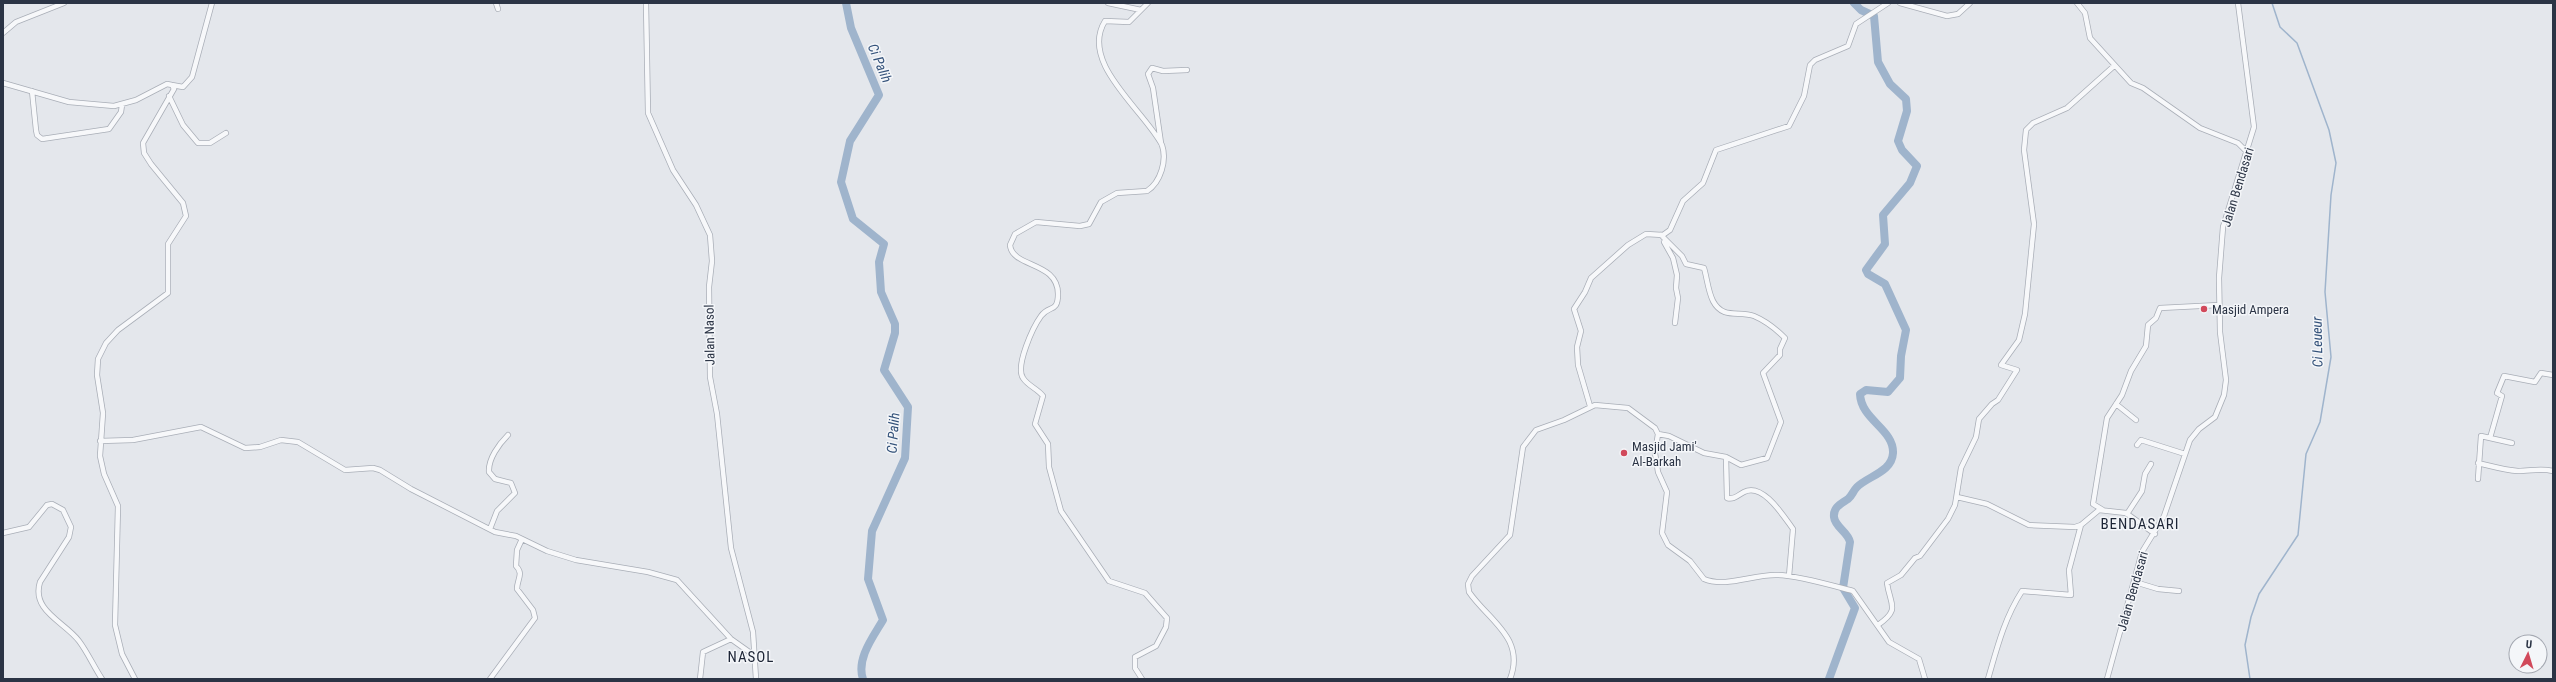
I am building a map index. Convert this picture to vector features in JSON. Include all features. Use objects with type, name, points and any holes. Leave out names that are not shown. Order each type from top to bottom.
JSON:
[{"type":"street","points":[[3,33],[16,22],[64,3]]},
{"type":"street","points":[[3,83],[69,102],[122,105],[166,84],[183,87],[192,77],[212,3]]},
{"type":"street","points":[[496,3],[498,9]]},
{"type":"street","name":"Jalan Nasol","points":[[646,3],[648,113],[673,170],[696,205],[710,235],[712,261],[709,287],[710,377],[718,414],[731,548],[753,632],[756,679]]},
{"type":"street","points":[[1108,3],[1142,10]]},
{"type":"street","points":[[1148,3],[1129,22],[1105,21],[1097,43],[1107,70],[1161,143]]},
{"type":"street","points":[[1590,406],[1577,358],[1581,331],[1575,319],[1574,308],[1585,294],[1591,278],[1635,240],[1646,234],[1661,235],[1671,228],[1683,201],[1703,183],[1716,150],[1789,126],[1804,96],[1810,65],[1816,60],[1848,46],[1854,26],[1888,3]]},
{"type":"street","points":[[1900,3],[1947,16],[1958,14],[1970,3]]},
{"type":"street","points":[[2077,3],[2085,13],[2090,38],[2131,83],[2143,88],[2202,129],[2238,143],[2248,153]]},
{"type":"street","name":"Jalan Bendasari","points":[[2107,679],[2135,582],[2142,552],[2155,534],[2164,516],[2185,454],[2194,434],[2215,417],[2224,395],[2226,380],[2219,305],[2219,278],[2223,227],[2248,153],[2254,127],[2253,104],[2248,84],[2238,3]]},
{"type":"street","points":[[1878,625],[1888,618],[1893,609],[1893,602],[1887,583],[1901,575],[1915,558],[1920,556],[1951,514],[1956,497],[1960,470],[1976,437],[1979,419],[1992,404],[1998,400],[2017,369],[2001,364],[2019,340],[2025,314],[2034,216],[2024,150],[2026,130],[2033,123],[2067,108],[2092,84],[2114,66]]},
{"type":"street","points":[[1142,679],[1135,668],[1135,657],[1156,646],[1166,626],[1167,618],[1145,593],[1109,580],[1059,508],[1048,463],[1048,444],[1035,424],[1043,396],[1023,378],[1020,369],[1021,359],[1039,319],[1058,303],[1058,289],[1055,281],[1042,267],[1016,257],[1010,245],[1016,234],[1033,223],[1046,221],[1087,225],[1092,221],[1099,204],[1113,195],[1144,192],[1151,188],[1161,173],[1164,155],[1153,88],[1148,74],[1152,68],[1163,71],[1187,70]]},
{"type":"street","points":[[135,679],[122,654],[115,625],[118,506],[104,474],[100,441],[103,413],[97,375],[100,352],[118,330],[168,293],[168,244],[186,216],[182,203],[151,164],[142,149],[144,139],[173,91],[172,86]]},
{"type":"street","points":[[32,91],[36,130],[38,136],[42,139],[109,129],[121,112],[122,105]]},
{"type":"street","points":[[170,96],[182,125],[198,143],[210,143],[226,132]]},
{"type":"street","points":[[1661,235],[1674,260],[1678,298],[1675,323]]},
{"type":"street","points":[[1658,434],[1669,436],[1704,454],[1726,457],[1742,465],[1766,459],[1770,455],[1781,422],[1763,373],[1780,355],[1780,349],[1785,337],[1755,317],[1748,314],[1730,315],[1718,307],[1711,296],[1704,268],[1686,264],[1682,256],[1661,235]]},
{"type":"street","points":[[2103,510],[2093,504],[2106,418],[2124,392],[2131,371],[2146,346],[2148,325],[2155,319],[2159,308],[2219,305]]},
{"type":"street","points":[[2490,438],[2502,397],[2497,393],[2504,376],[2535,382],[2540,373],[2553,375]]},
{"type":"street","points":[[2116,404],[2136,420]]},
{"type":"street","points":[[1510,679],[1516,665],[1513,652],[1497,622],[1471,595],[1468,584],[1472,576],[1510,535],[1516,500],[1519,456],[1523,447],[1536,430],[1566,420],[1590,406],[1628,408],[1654,426],[1658,434],[1655,453],[1658,472],[1667,492],[1662,530],[1668,544],[1690,561],[1706,580],[1723,583],[1736,579],[1770,575],[1789,576],[1847,589],[1857,594],[1890,644],[1919,659],[1925,679]]},
{"type":"street","points":[[100,441],[133,440],[201,428],[245,448],[260,447],[281,440],[294,440],[345,470],[373,468],[380,470],[411,489],[490,529],[522,539],[547,551],[576,560],[648,572],[677,580],[731,639],[755,656]]},
{"type":"street","points":[[490,529],[497,511],[515,493],[511,483],[495,479],[489,469],[497,448],[508,435]]},
{"type":"street","points":[[2478,479],[2481,436],[2512,443]]},
{"type":"street","points":[[2137,445],[2141,440],[2185,454]]},
{"type":"street","points":[[1726,457],[1727,498],[1732,499],[1749,490],[1758,492],[1780,512],[1793,529],[1789,576]]},
{"type":"street","points":[[2478,463],[2502,469],[2519,471],[2540,468],[2553,471]]},
{"type":"street","points":[[2128,514],[2142,492],[2143,480],[2151,464]]},
{"type":"street","points":[[1956,497],[1982,502],[2031,526],[2075,527],[2081,525],[2096,511],[2103,510],[2128,514],[2155,534]]},
{"type":"street","points":[[3,533],[29,527],[47,505],[56,506],[66,514],[71,527],[69,537],[40,582],[39,598],[46,610],[79,642],[102,679]]},
{"type":"street","points":[[1988,679],[2003,627],[2022,591],[2071,595],[2069,570],[2081,525]]},
{"type":"street","points":[[490,679],[535,618],[533,610],[517,586],[520,577],[519,570],[516,566],[516,553],[522,539]]},
{"type":"street","points":[[2135,582],[2158,589],[2179,591]]},
{"type":"street","points":[[700,679],[703,652],[731,639]]},
{"type":"waterway","name":"Ci Palih","points":[[846,3],[851,28],[879,95],[850,141],[841,182],[853,219],[884,244],[879,262],[881,292],[895,324],[895,333],[884,370],[908,407],[905,458],[872,531],[868,579],[883,620],[870,641],[864,656],[861,671],[863,679]]},
{"type":"waterway","points":[[1829,679],[1855,608],[1843,588],[1850,542],[1847,535],[1835,521],[1834,514],[1838,506],[1849,498],[1857,487],[1879,473],[1888,465],[1892,459],[1893,453],[1892,445],[1888,437],[1866,411],[1860,394],[1866,390],[1888,392],[1900,378],[1901,356],[1906,330],[1885,284],[1868,274],[1866,270],[1885,244],[1883,215],[1910,183],[1917,166],[1902,150],[1898,141],[1907,111],[1906,99],[1890,84],[1878,62],[1874,16],[1861,10],[1854,3]]},
{"type":"waterway","name":"Ci Leueur","points":[[2250,679],[2245,645],[2251,617],[2259,594],[2298,535],[2306,454],[2320,422],[2331,357],[2325,292],[2331,195],[2336,163],[2329,130],[2297,43],[2280,27],[2272,3]]},
{"type":"place","name":"Masjid Ampera","points":[[2204,309]]},
{"type":"place","name":"Masjid Jami' Al-Barkah","points":[[1624,453]]},
{"type":"district","name":"BENDASARI","points":[[2140,524]]},
{"type":"district","name":"NASOL","points":[[751,657]]}]
